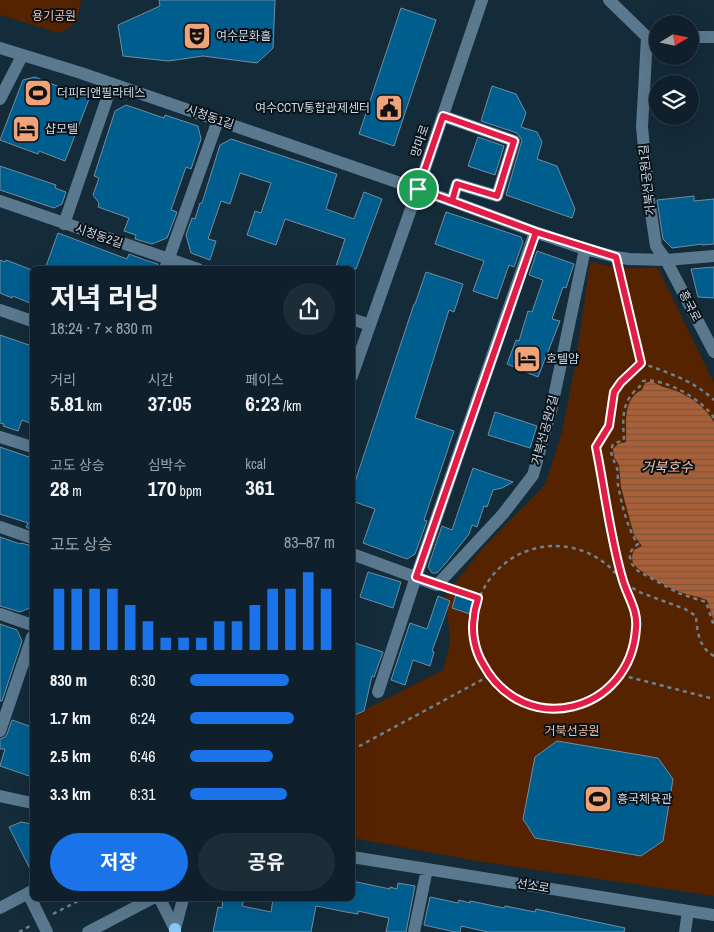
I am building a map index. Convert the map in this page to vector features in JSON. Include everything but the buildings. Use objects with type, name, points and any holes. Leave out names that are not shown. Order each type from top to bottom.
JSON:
[{"type":"street","name":"망마로","points":[[355,368],[482,0]]},
{"type":"street","points":[[609,0],[649,34]]},
{"type":"street","points":[[699,37],[714,37]]},
{"type":"street","name":"시청동1길","points":[[0,48],[81,73],[418,189]]},
{"type":"street","points":[[0,99],[22,56]]},
{"type":"street","name":"거북선공원1길","points":[[649,64],[642,127],[649,200],[656,246],[666,260]]},
{"type":"street","points":[[64,224],[112,84]]},
{"type":"street","points":[[443,116],[514,141],[497,196],[457,184],[452,201]]},
{"type":"street","points":[[167,264],[218,120]]},
{"type":"street","points":[[418,189],[585,249],[616,257],[666,260],[714,256]]},
{"type":"street","name":"시청동2길","points":[[0,201],[167,264],[179,266]]},
{"type":"street","points":[[378,692],[536,232]]},
{"type":"street","name":"거북선공원2길","points":[[437,585],[502,514],[533,475],[551,411],[585,249]]},
{"type":"street","name":"흥국로","points":[[666,260],[714,352]]},
{"type":"street","points":[[0,310],[30,320]]},
{"type":"street","points":[[355,321],[370,325]]},
{"type":"street","points":[[0,437],[30,447]]},
{"type":"street","points":[[0,527],[30,537]]},
{"type":"street","points":[[355,555],[437,585]]},
{"type":"street","points":[[0,614],[30,624]]},
{"type":"street","points":[[0,731],[30,643]]},
{"type":"street","points":[[0,796],[30,802]]},
{"type":"street","name":"선소로","points":[[355,857],[714,915]]},
{"type":"street","points":[[414,932],[427,869]]},
{"type":"street","points":[[0,908],[30,892]]},
{"type":"street","points":[[34,901],[47,932]]},
{"type":"street","points":[[88,932],[148,901]]},
{"type":"street","points":[[161,901],[175,930]]},
{"type":"street","points":[[175,930],[182,901]]},
{"type":"street","points":[[685,932],[688,911]]},
{"type":"path","points":[[616,257],[641,363]]},
{"type":"path","points":[[641,363],[702,388],[714,400]]},
{"type":"path","points":[[641,363],[621,382],[614,392],[609,426],[596,447],[624,582],[633,603],[637,626],[634,649],[625,670],[610,688],[592,700],[570,708],[547,709],[525,703],[505,692],[489,676],[479,658],[474,638],[473,618],[478,598],[491,576],[510,558],[533,548],[559,545],[584,550],[606,563],[624,582],[639,592],[685,609],[696,616],[701,642],[705,650],[714,656]]},
{"type":"path","points":[[714,418],[710,412],[687,394],[652,379],[643,381],[640,388],[632,393],[628,402],[623,418],[624,440],[613,444],[611,453],[612,460],[616,466],[618,486],[632,536],[638,544],[629,554],[632,564],[638,571],[678,593],[706,602],[714,626]]},
{"type":"path","points":[[437,585],[478,598]]},
{"type":"path","points":[[620,675],[714,699]]},
{"type":"path","points":[[355,748],[489,676]]},
{"type":"green space","name":"용기공원","points":[[0,0],[81,0],[77,22],[59,33],[0,15]]},
{"type":"green space","name":"거북선공원","points":[[590,262],[621,268],[658,268],[714,383],[714,896],[476,861],[355,838],[355,715],[443,670],[450,643],[446,594],[481,550],[545,485],[562,432],[576,361]]},
{"type":"water","name":"거북호수","points":[[652,381],[660,386],[680,392],[691,399],[702,407],[714,422],[714,621],[707,600],[677,591],[661,583],[637,568],[632,560],[634,550],[642,546],[634,535],[621,487],[619,465],[614,457],[613,449],[618,444],[626,442],[626,420],[631,399],[642,390],[645,383]]},
{"type":"place","name":"여수문화홀","points":[[197,36]]},
{"type":"place","name":"더피티앤필라테스","points":[[38,93]]},
{"type":"place","name":"여수CCTV통합관제센터","points":[[389,108]]},
{"type":"place","name":"샵모텔","points":[[26,129]]},
{"type":"place","name":"호텔얌","points":[[527,359]]},
{"type":"place","name":"흥국체육관","points":[[598,799]]},
{"type":"route","points":[[443,116],[514,141],[497,196],[457,184],[452,201],[585,249],[616,257],[641,363],[621,382],[614,392],[609,426],[596,447],[616,550],[624,582],[633,603],[637,626],[634,649],[625,670],[610,688],[592,700],[570,708],[547,709],[525,703],[505,692],[489,676],[479,658],[474,638],[473,618],[478,598],[416,577],[536,232],[418,189],[443,116]]}]
